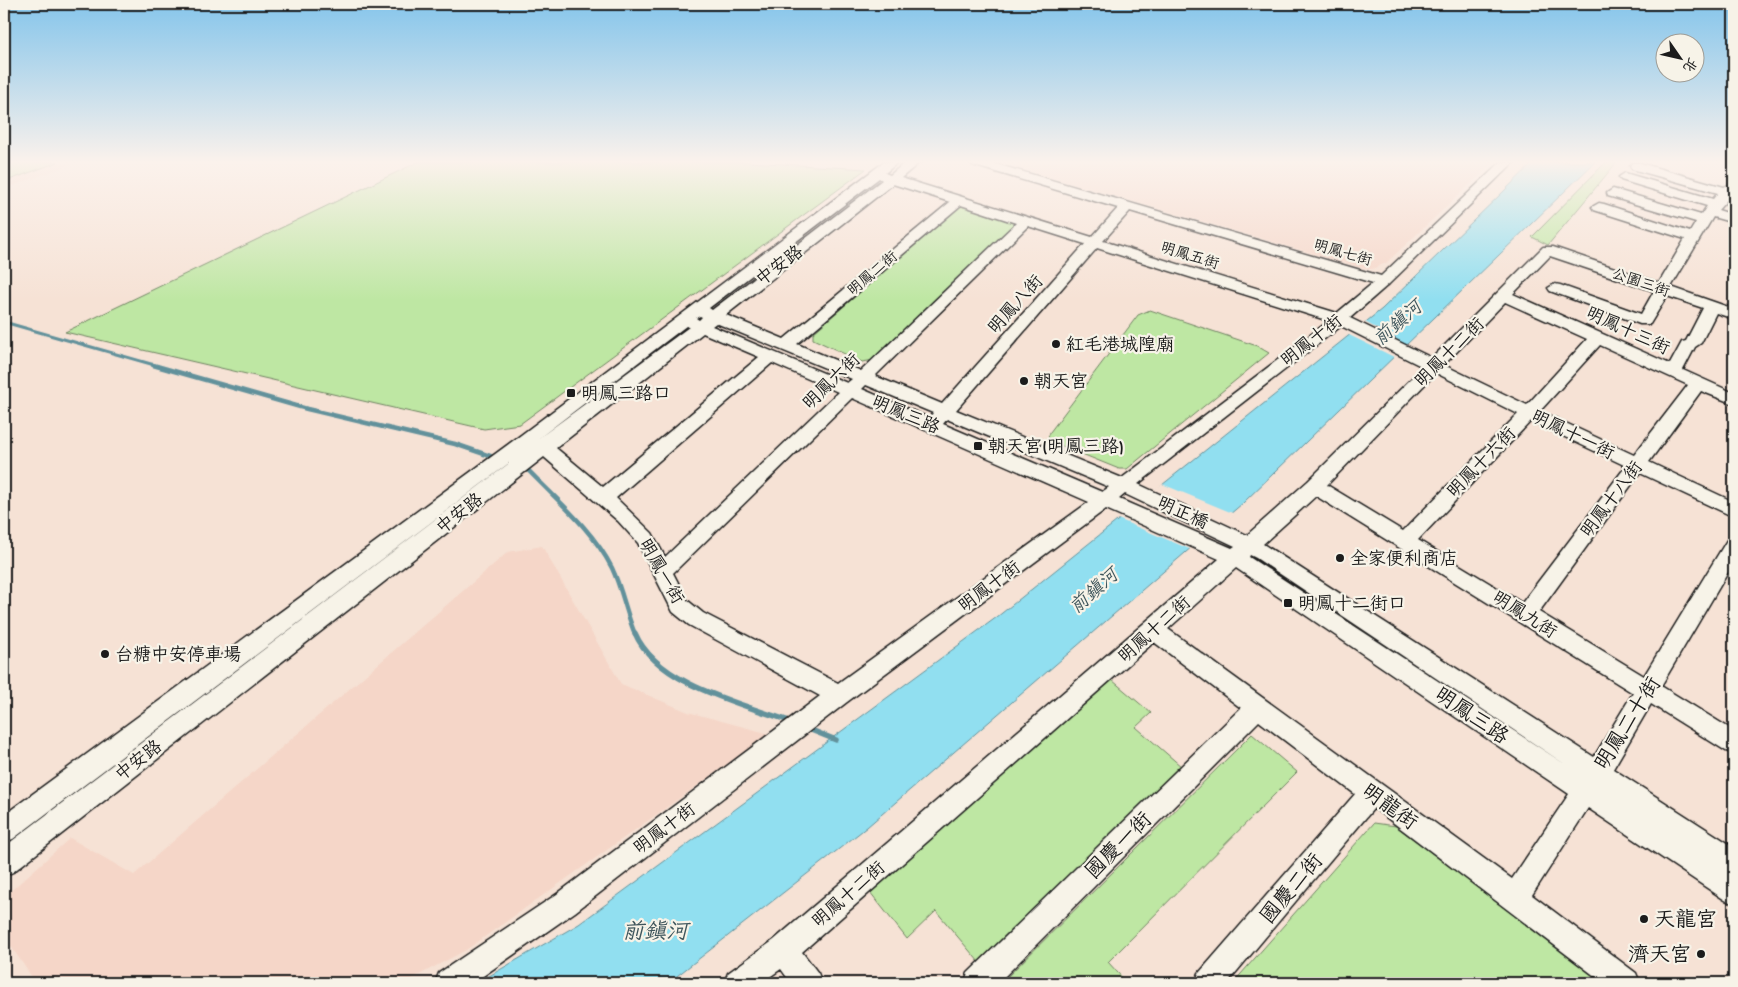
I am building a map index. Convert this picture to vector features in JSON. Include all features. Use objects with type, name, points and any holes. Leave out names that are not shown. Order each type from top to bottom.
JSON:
[{"type":"street","name":"中安路","points":[[4,830],[508,464],[544,448],[698,317],[833,208]]},
{"type":"street","name":"中安路","points":[[4,863],[508,464],[527,439],[851,208]]},
{"type":"street","name":"明鳳二街","points":[[604,498],[777,351],[950,208]]},
{"type":"street","name":"明鳳五街","points":[[985,208],[1345,322]]},
{"type":"street","name":"明鳳八街","points":[[932,425],[1125,208]]},
{"type":"street","name":"明鳳七街","points":[[1130,208],[1384,281]]},
{"type":"street","name":"明鳳十街","points":[[449,983],[566,903],[839,695],[1345,322],[1384,281],[1460,208]]},
{"type":"street","points":[[1602,208],[1693,237]]},
{"type":"street","points":[[1690,208],[1734,219]]},
{"type":"street","points":[[1700,208],[1710,212]]},
{"type":"street","points":[[1555,288],[1645,321],[1693,237],[1713,208]]},
{"type":"street","name":"明鳳六街","points":[[663,571],[1026,221]]},
{"type":"street","name":"公園三街","points":[[1548,250],[1734,314]]},
{"type":"street","name":"明鳳十二街","points":[[738,983],[784,950],[1153,630],[1315,486],[1505,296],[1548,250]]},
{"type":"street","name":"明鳳十三街","points":[[1505,296],[1734,399]]},
{"type":"street","points":[[1673,373],[1712,306]]},
{"type":"street","name":"明鳳三路","points":[[698,317],[857,384],[944,412],[1140,494]]},
{"type":"street","points":[[1345,322],[1412,356]]},
{"type":"street","name":"明鳳十六街","points":[[1405,541],[1529,413],[1597,338]]},
{"type":"street","name":"明鳳十一街","points":[[1412,356],[1734,510]]},
{"type":"street","name":"明鳳三路","points":[[857,384],[932,425],[1128,510]]},
{"type":"street","name":"明鳳十八街","points":[[1525,615],[1697,384]]},
{"type":"street","name":"明鳳一街","points":[[527,439],[544,448],[625,516],[645,538],[680,606],[696,619],[839,695]]},
{"type":"street","name":"明鳳九街","points":[[1315,486],[1734,743]]},
{"type":"street","name":"明正橋","points":[[1140,494],[1216,537]]},
{"type":"street","name":"明正橋","points":[[1128,510],[1216,537]]},
{"type":"street","name":"明鳳三路","points":[[1216,537],[1241,550],[1591,781],[1734,890]]},
{"type":"street","name":"明鳳二十街","points":[[1515,898],[1648,690],[1734,545]]},
{"type":"street","name":"明龍街","points":[[1153,630],[1515,898],[1626,983]]},
{"type":"street","name":"國慶一街","points":[[978,983],[1257,708]]},
{"type":"street","name":"明鳳三路","points":[[1591,781],[1734,862]]},
{"type":"street","name":"國慶二街","points":[[1209,983],[1372,792]]},
{"type":"street","points":[[784,950],[808,983]]},
{"type":"shaded area","points":[[1155,208],[1445,208],[1386,263],[1372,269],[1359,267]]},
{"type":"shaded area","points":[[542,546],[621,684],[688,712],[770,734],[466,950],[404,983],[36,983],[4,936],[4,897],[70,838],[134,875],[508,552]]},
{"type":"green space","points":[[322,208],[813,208],[520,424],[484,429],[65,332]]},
{"type":"green space","points":[[958,208],[979,208],[1016,220],[1017,224],[874,360],[862,362],[813,339],[813,333]]},
{"type":"green space","points":[[1561,208],[1579,208],[1548,245],[1532,237]]},
{"type":"green space","points":[[1150,310],[1257,346],[1269,353],[1127,469],[1119,469],[1050,441],[1048,438],[1050,432],[1138,315]]},
{"type":"green space","points":[[1112,680],[1151,713],[1136,727],[1182,767],[979,962],[936,911],[907,939],[866,887]]},
{"type":"green space","points":[[1252,734],[1297,772],[1108,962],[1127,983],[1001,983]]},
{"type":"green space","points":[[1374,823],[1396,826],[1603,983],[1233,983]]},
{"type":"water","name":"前鎮河","points":[[1486,208],[1547,208],[1243,503],[867,827],[668,983],[477,983],[579,924],[997,617],[1382,309]]},
{"type":"pier","points":[[1363,321],[1409,346],[1396,358],[1347,334]]},
{"type":"pier","points":[[1162,484],[1235,514],[1192,550],[1118,519]]},
{"type":"waterway","points":[[4,322],[158,366]]},
{"type":"waterway","points":[[153,365],[307,409],[455,444],[496,458]]},
{"type":"waterway","points":[[522,468],[529,471],[574,516],[604,554],[612,568],[635,634]]},
{"type":"waterway","points":[[635,633],[646,651],[662,666],[681,679],[727,700],[792,722]]},
{"type":"waterway","points":[[806,728],[836,740]]},
{"type":"place","name":"紅毛港城隍廟","points":[[1056,344]]},
{"type":"place","name":"朝天宮","points":[[1024,381]]},
{"type":"place","name":"明鳳三路口","points":[[571,393]]},
{"type":"place","name":"朝天宮(明鳳三路)","points":[[978,446]]},
{"type":"place","name":"全家便利商店","points":[[1340,558]]},
{"type":"place","name":"明鳳十二街口","points":[[1288,603]]},
{"type":"place","name":"台糖中安停車場","points":[[105,654]]},
{"type":"place","name":"天龍宮","points":[[1644,919]]},
{"type":"place","name":"濟天宮","points":[[1701,954]]}]
